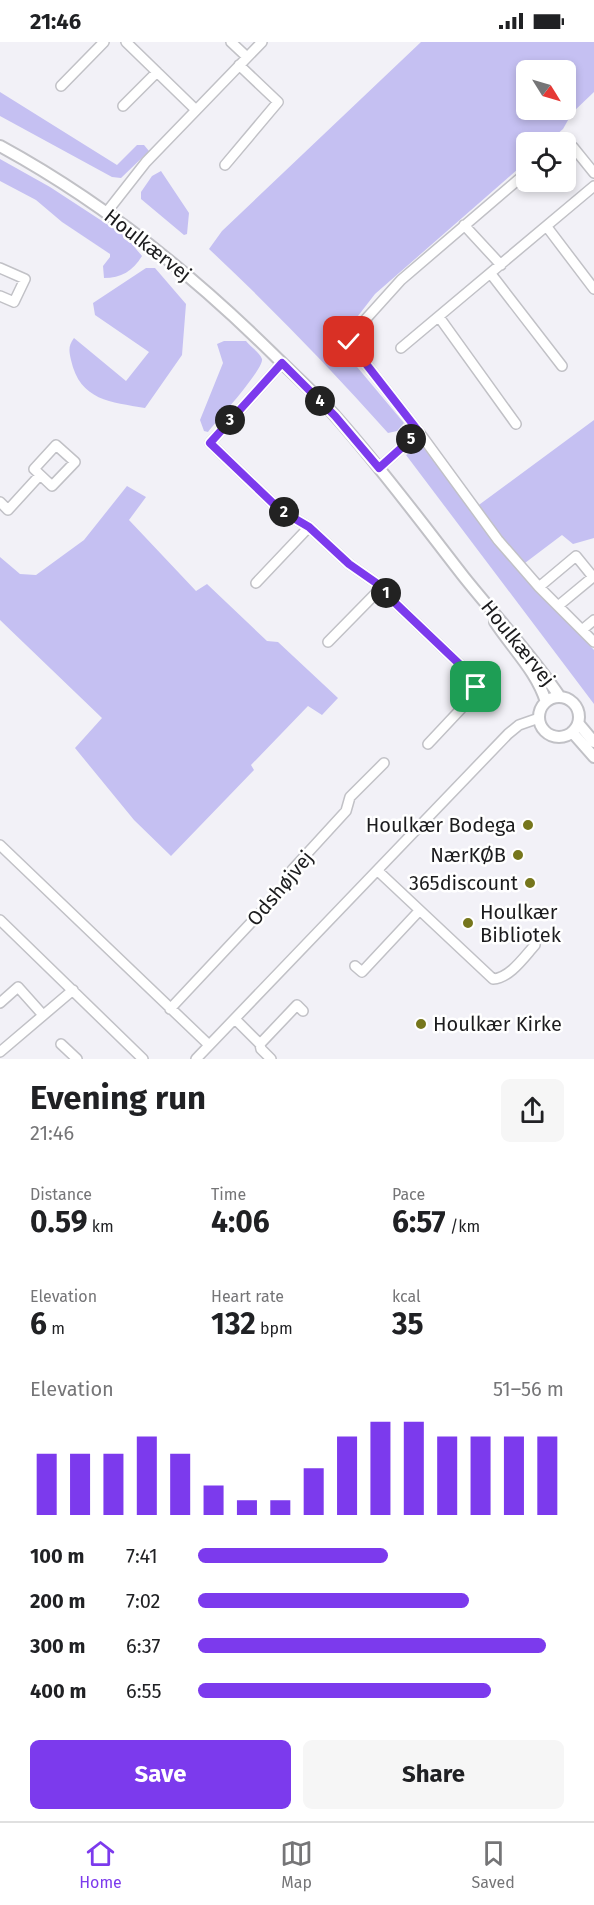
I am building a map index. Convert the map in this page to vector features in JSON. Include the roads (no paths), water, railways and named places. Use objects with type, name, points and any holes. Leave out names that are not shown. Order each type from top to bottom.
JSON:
[{"type":"street","points":[[61,86],[104,42]]},
{"type":"street","points":[[126,42],[196,110]]},
{"type":"street","points":[[231,42],[247,57]]},
{"type":"street","points":[[106,213],[146,162],[262,42]]},
{"type":"street","points":[[225,165],[278,102],[239,65]]},
{"type":"street","points":[[123,106],[157,72]]},
{"type":"street","name":"Houlkærvej","points":[[0,146],[46,172],[168,259],[224,306],[335,416],[379,468],[474,590],[533,676],[546,702]]},
{"type":"street","points":[[576,151],[594,172]]},
{"type":"street","points":[[516,182],[400,280],[362,323],[349,342],[419,432],[498,540],[539,587],[594,642]]},
{"type":"street","points":[[401,348],[594,186]]},
{"type":"street","points":[[465,225],[501,265]]},
{"type":"street","points":[[547,227],[594,289]]},
{"type":"street","points":[[0,268],[25,279],[14,302],[0,296]]},
{"type":"street","points":[[491,274],[562,366]]},
{"type":"street","points":[[439,317],[516,424]]},
{"type":"street","points":[[282,363],[210,443],[280,510],[309,527],[349,564],[382,587],[474,678],[476,687],[474,695],[428,744]]},
{"type":"street","points":[[379,468],[419,432]]},
{"type":"street","points":[[56,445],[75,462],[52,486],[40,475],[34,469],[56,445]]},
{"type":"street","points":[[0,502],[8,510],[40,475]]},
{"type":"street","points":[[256,583],[309,527]]},
{"type":"street","points":[[539,587],[576,556],[593,577],[558,606]]},
{"type":"street","points":[[328,642],[382,587]]},
{"type":"street","name":"Houlkærvej","points":[[474,590],[501,620],[560,697]]},
{"type":"street","points":[[582,630],[594,620]]},
{"type":"street","points":[[560,697],[569,699],[576,706],[579,715],[575,728],[559,736],[549,734],[541,725],[539,718],[546,702],[560,697]]},
{"type":"street","points":[[196,1059],[508,734],[519,725],[539,718]]},
{"type":"street","points":[[575,728],[594,742]]},
{"type":"street","points":[[575,728],[594,757]]},
{"type":"street","name":"Odshøjvej","points":[[170,1009],[290,881],[292,870],[346,811],[350,797],[384,763]]},
{"type":"street","points":[[0,845],[210,1045]]},
{"type":"street","points":[[378,871],[493,979],[501,979],[535,945]]},
{"type":"street","points":[[355,966],[362,972],[419,910]]},
{"type":"street","points":[[0,920],[143,1059]]},
{"type":"street","points":[[0,1003],[18,987],[43,1016]]},
{"type":"street","points":[[0,1052],[73,990]]},
{"type":"street","points":[[260,1044],[297,1005],[303,1011]]},
{"type":"street","points":[[235,1019],[260,1044],[261,1049],[271,1059]]},
{"type":"street","points":[[62,1044],[77,1059]]},
{"type":"place","name":"Houlkær Bodega","points":[[528,825]]},
{"type":"place","name":"NærKØB","points":[[518,855]]},
{"type":"place","name":"365discount","points":[[530,883]]},
{"type":"place","name":"Houlkær Bibliotek","points":[[468,923]]},
{"type":"place","name":"Houlkær Kirke","points":[[421,1024]]}]
